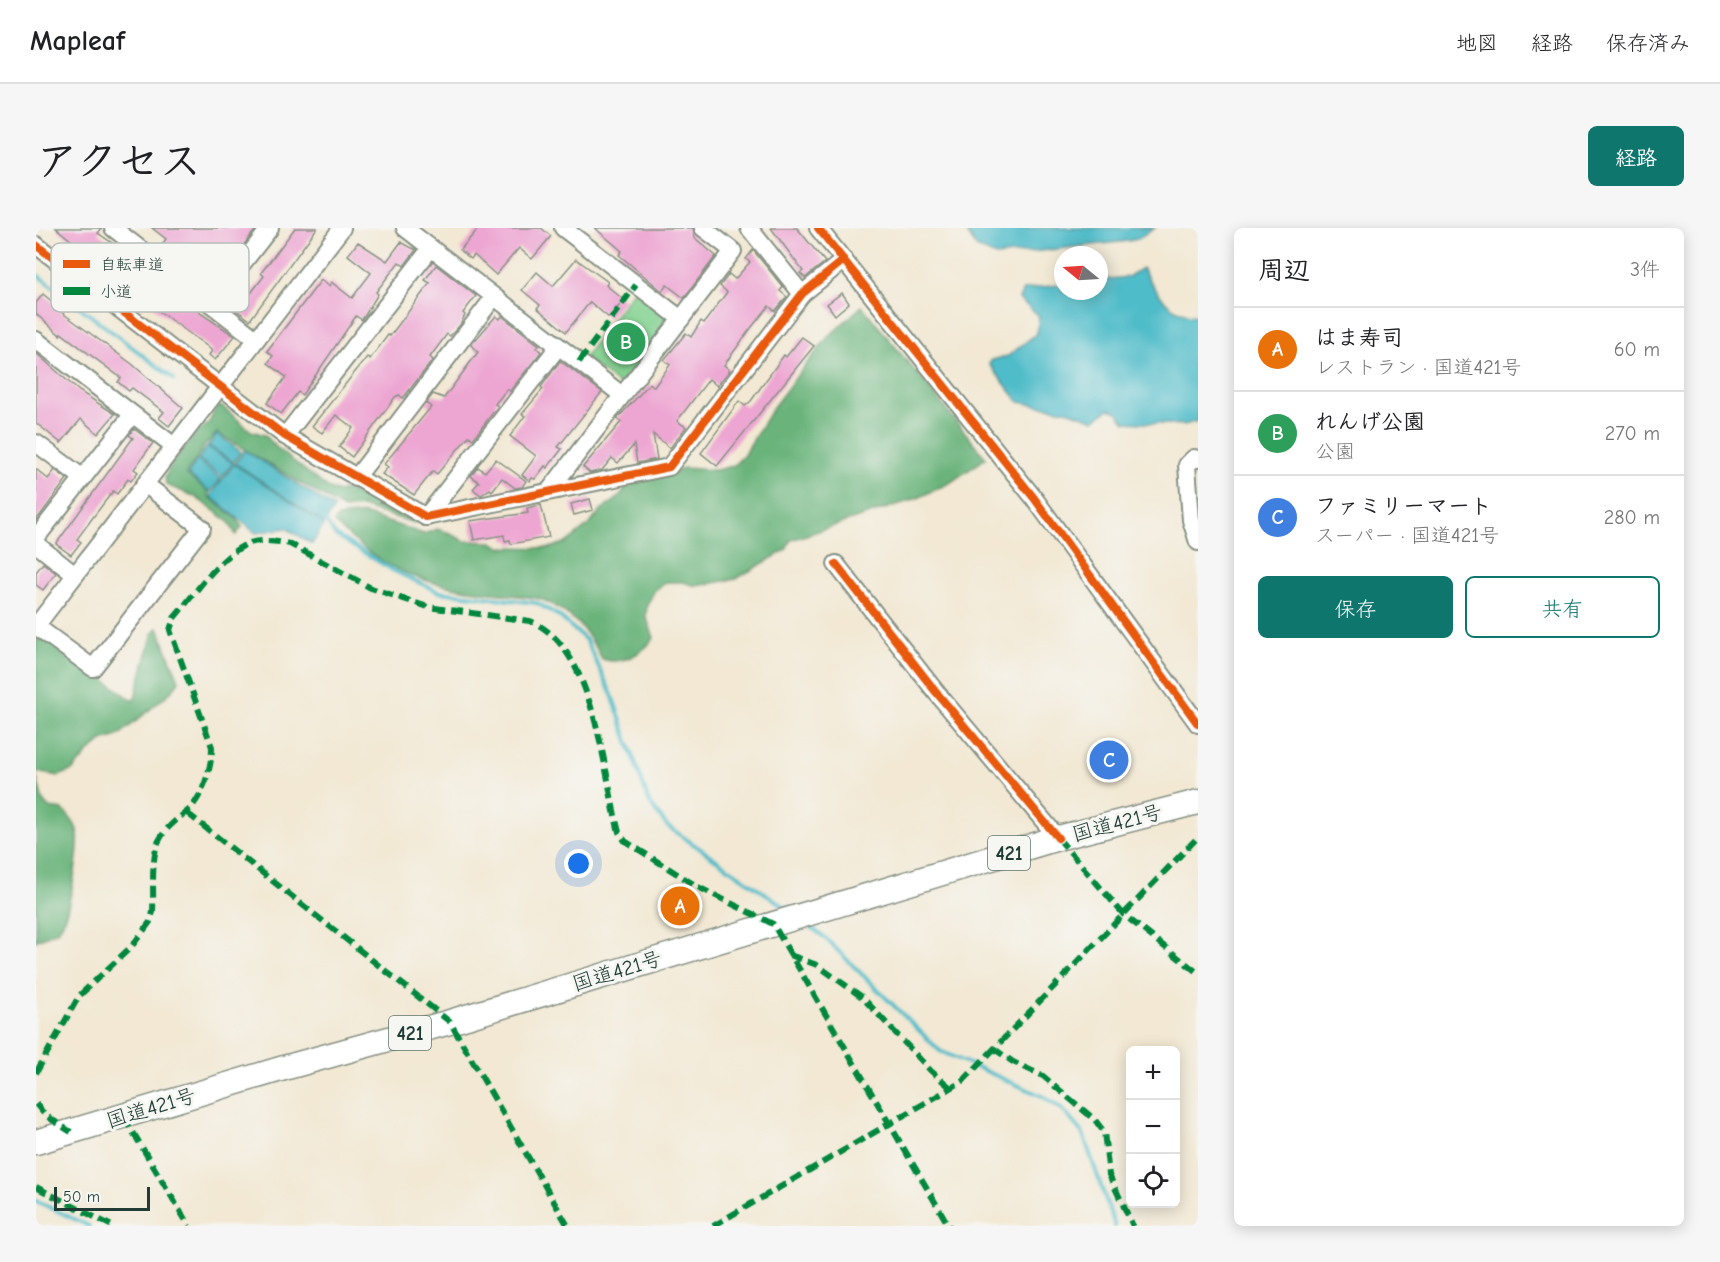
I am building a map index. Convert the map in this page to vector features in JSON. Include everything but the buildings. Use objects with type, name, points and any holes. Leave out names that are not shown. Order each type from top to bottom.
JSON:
[{"type":"highway","name":"国道421号","points":[[38,1139],[450,1022],[1058,838],[1198,802]]},
{"type":"street","points":[[113,228],[133,243]]},
{"type":"street","points":[[145,484],[201,528],[93,668],[36,626],[256,339],[342,228]]},
{"type":"street","points":[[405,228],[622,395]]},
{"type":"street","points":[[563,228],[681,319]]},
{"type":"street","points":[[703,228],[733,251]]},
{"type":"street","points":[[818,228],[1034,498],[1197,719]]},
{"type":"street","points":[[549,491],[750,229],[802,294]]},
{"type":"street","points":[[249,252],[265,230]]},
{"type":"street","points":[[36,245],[51,256]]},
{"type":"street","points":[[285,436],[431,248]]},
{"type":"street","points":[[123,312],[285,436],[426,517],[669,467],[802,294],[844,260]]},
{"type":"street","points":[[356,478],[494,297]]},
{"type":"street","points":[[222,312],[256,339]]},
{"type":"street","points":[[36,340],[174,446]]},
{"type":"street","points":[[426,517],[558,347]]},
{"type":"street","points":[[36,538],[132,415]]},
{"type":"street","points":[[36,443],[83,478]]},
{"type":"street","points":[[1198,459],[1194,458],[1187,465],[1191,520],[1198,543]]},
{"type":"street","points":[[36,544],[75,575]]},
{"type":"street","points":[[836,564],[936,692],[1058,838]]},
{"type":"green space","points":[[634,290],[670,319],[670,323],[620,385],[584,358]]},
{"type":"green space","points":[[862,306],[986,458],[951,482],[918,498],[791,540],[786,550],[736,579],[696,586],[683,582],[667,582],[655,590],[647,605],[646,616],[654,638],[644,649],[631,657],[617,661],[602,659],[591,639],[570,616],[541,599],[431,582],[388,565],[334,523],[338,517],[364,514],[424,534],[437,529],[464,541],[492,542],[500,547],[550,548],[567,542],[590,524],[600,511],[617,499],[630,483],[673,474],[683,468],[716,470],[733,466],[744,455],[773,407],[829,336]]},
{"type":"green space","points":[[217,406],[223,407],[251,431],[265,435],[278,449],[329,489],[339,492],[344,490],[371,498],[414,519],[417,524],[362,507],[344,509],[217,433],[205,445],[186,474],[209,492],[208,496],[236,518],[242,527],[236,535],[228,521],[194,496],[166,485],[165,477],[172,463],[198,431],[208,424]]},
{"type":"green space","points":[[158,628],[179,681],[172,691],[118,736],[102,741],[73,770],[59,776],[36,772],[36,639],[48,640],[134,701],[153,632]]},
{"type":"green space","points":[[36,775],[43,801],[49,808],[63,810],[68,815],[77,830],[78,841],[73,884],[66,914],[57,931],[36,941]]},
{"type":"water","points":[[964,228],[1155,228],[1138,239],[1128,241],[1084,246],[1054,246],[1054,249],[996,256],[977,248]]},
{"type":"water","points":[[1142,268],[1158,293],[1171,306],[1179,311],[1198,316],[1198,421],[1184,425],[1125,422],[1117,412],[1109,409],[1094,420],[1070,411],[1019,402],[989,364],[992,360],[1008,356],[1037,333],[1039,316],[1019,299],[1023,290],[1054,285],[1054,300],[1108,300],[1108,279],[1128,277]]},
{"type":"water","points":[[217,434],[241,452],[233,462],[208,446]]},
{"type":"water","points":[[207,447],[233,463],[222,477],[198,459]]},
{"type":"water","points":[[245,450],[334,508],[312,544],[286,528],[256,533],[210,496],[234,464],[323,523],[235,463]]},
{"type":"water","points":[[197,460],[221,479],[210,492],[188,474]]},
{"type":"waterway","points":[[36,274],[51,285]]},
{"type":"waterway","points":[[86,312],[174,379]]},
{"type":"waterway","points":[[323,517],[335,535],[394,571],[439,592],[537,603],[559,616],[586,640],[612,695],[649,802],[667,826],[791,911]]},
{"type":"waterway","points":[[806,923],[825,938],[940,1051],[1042,1096],[1062,1109],[1083,1134],[1115,1226]]},
{"type":"waterway","points":[[36,1201],[89,1226]]},
{"type":"marked path","points":[[579,362],[636,285]]},
{"type":"marked path","points":[[36,1073],[79,996],[132,946],[150,922],[153,912],[154,864],[157,846],[168,828],[191,808],[208,774],[212,747],[170,630],[174,618],[215,569],[243,546],[248,543],[266,541],[290,544],[371,588],[428,607],[530,621],[552,635],[570,657],[583,684],[593,714],[619,832],[625,841],[698,887],[773,924],[949,1226]]},
{"type":"marked path","points":[[187,813],[450,1022],[568,1226]]},
{"type":"marked path","points":[[713,1226],[963,1081],[1198,837]]},
{"type":"marked path","points":[[1058,838],[1124,915],[1198,973]]},
{"type":"marked path","points":[[790,955],[817,965],[862,997],[931,1071],[951,1088]]},
{"type":"marked path","points":[[993,1048],[1013,1062],[1043,1076],[1095,1120],[1104,1132],[1109,1175],[1133,1226]]},
{"type":"marked path","points":[[36,1104],[45,1115],[71,1132]]},
{"type":"marked path","points":[[124,1117],[189,1226]]},
{"type":"marked path","points":[[36,1187],[112,1226]]},
{"type":"cycle path","points":[[818,228],[1034,498],[1198,724]]},
{"type":"cycle path","points":[[36,245],[51,257]]},
{"type":"cycle path","points":[[123,312],[285,436],[426,517],[669,467],[802,294],[844,260]]},
{"type":"cycle path","points":[[836,564],[936,692],[1058,838]]},
{"type":"place","name":"れんげ公園","points":[[626,342]]},
{"type":"place","name":"ファミリーマート","points":[[1109,760]]},
{"type":"place","name":"はま寿司","points":[[680,906]]}]
